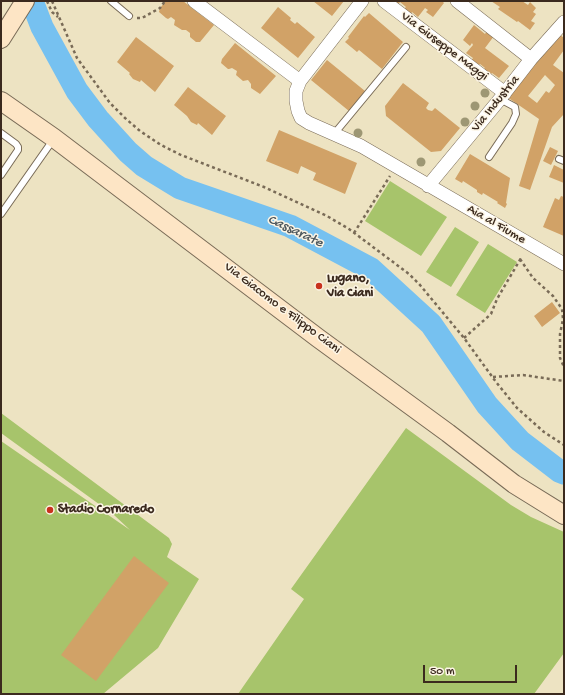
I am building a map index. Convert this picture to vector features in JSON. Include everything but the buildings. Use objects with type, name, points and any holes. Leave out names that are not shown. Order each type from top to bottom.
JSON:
[{"type":"main road","points":[[4,34],[25,1]]},
{"type":"main road","name":"Via Giacomo e Filippo Ciani","points":[[1,101],[54,138],[514,484],[564,515]]},
{"type":"street","points":[[194,1],[300,81]]},
{"type":"street","points":[[362,1],[300,81],[296,91],[298,111],[301,118],[309,123],[360,146],[428,186]]},
{"type":"street","name":"Via Giuseppe Maggi","points":[[384,1],[502,96]]},
{"type":"street","points":[[457,1],[531,59]]},
{"type":"street","name":"Via Industria","points":[[428,186],[531,59],[564,22]]},
{"type":"street","name":"Aia al Fiume","points":[[428,186],[564,264]]},
{"type":"lane","points":[[111,1],[128,16]]},
{"type":"lane","points":[[334,134],[406,47]]},
{"type":"lane","points":[[490,157],[512,123],[516,114],[515,107],[502,96]]},
{"type":"lane","points":[[1,133],[16,144],[18,150],[1,175]]},
{"type":"lane","points":[[1,214],[54,138]]},
{"type":"path","points":[[47,1],[52,12],[59,17]]},
{"type":"path","points":[[52,1],[77,58],[83,68],[110,103],[125,118],[140,131],[181,155],[264,187],[327,216],[354,233],[409,274],[420,285],[464,338],[492,377],[517,408],[544,432],[564,445]]},
{"type":"path","points":[[128,16],[142,18],[160,8],[165,1]]},
{"type":"path","points":[[354,233],[395,167]]},
{"type":"path","points":[[464,338],[491,314],[496,299],[530,244]]},
{"type":"path","points":[[520,259],[533,278],[553,296],[562,309],[563,320],[560,334],[560,358],[564,367]]},
{"type":"path","points":[[492,377],[523,375],[564,381]]},
{"type":"green space","points":[[390,181],[447,217],[421,256],[365,221]]},
{"type":"green space","points":[[455,227],[479,242],[451,287],[426,272]]},
{"type":"green space","points":[[488,244],[517,262],[485,313],[456,295]]},
{"type":"green space","name":"Stadio Cornaredo","points":[[1,413],[169,538],[172,544],[167,557],[199,579],[158,648],[103,694],[1,694],[1,441],[130,530],[114,515],[1,433]]},
{"type":"green space","points":[[406,428],[511,505],[531,517],[564,532],[564,653],[534,694],[238,694],[304,599],[291,589]]},
{"type":"waterway","name":"Cassarate","points":[[32,1],[42,27],[77,91],[98,119],[128,152],[144,166],[180,188],[290,226],[371,269],[431,324],[487,405],[520,441],[559,471],[564,473]]},
{"type":"place","name":"Lugano, Via Ciani","points":[[319,286]]},
{"type":"place","name":"Stadio Cornaredo","points":[[50,510]]}]
